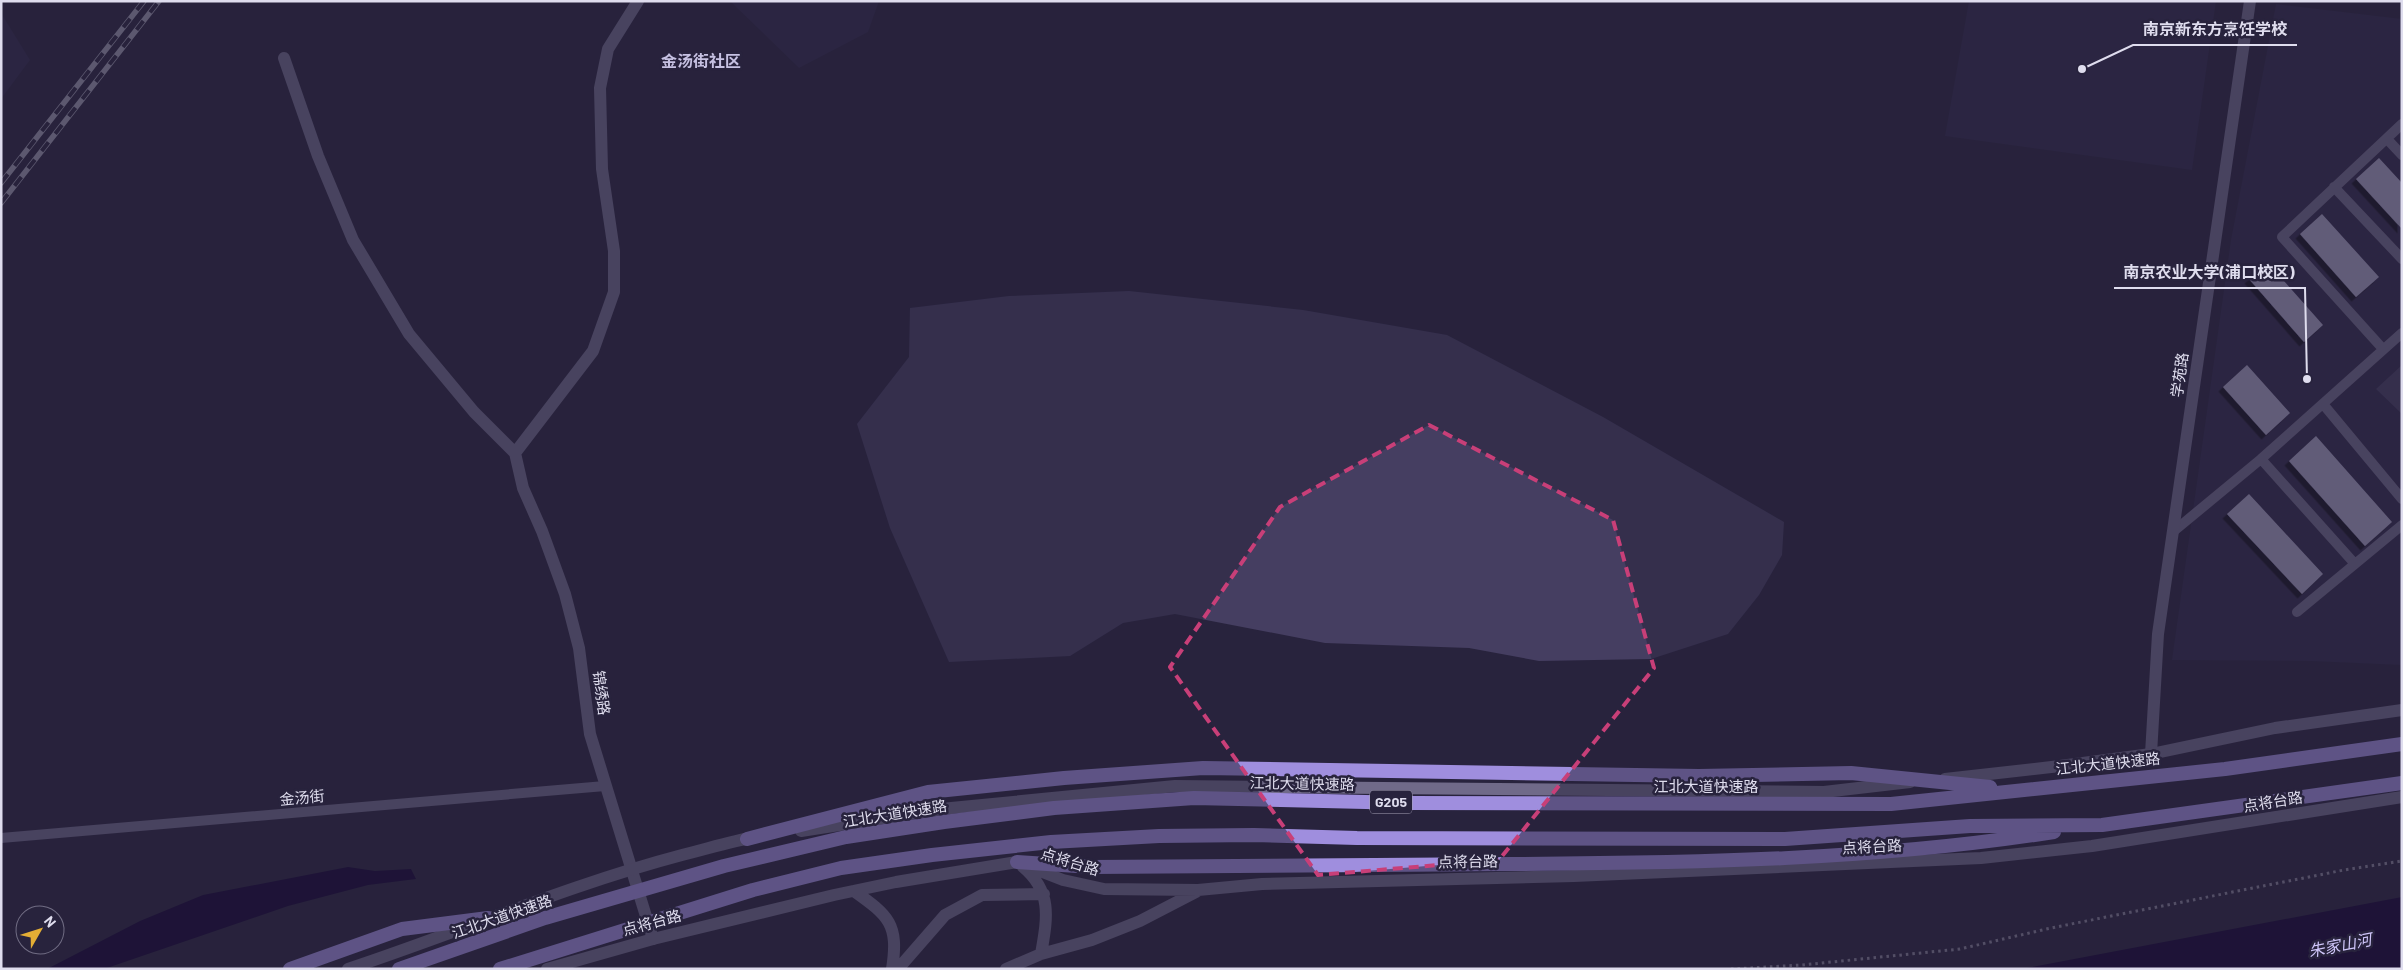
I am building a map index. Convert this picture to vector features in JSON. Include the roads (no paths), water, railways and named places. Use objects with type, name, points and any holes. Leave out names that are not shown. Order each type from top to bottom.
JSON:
[{"type":"highway","name":"江北大道快速路","points":[[399,969],[545,918],[724,866],[846,838],[944,822],[1045,810],[1194,798],[1408,802],[1892,804],[2225,769],[2402,744]]},
{"type":"highway","points":[[747,839],[928,792],[1064,778],[1203,768],[1699,776],[1851,773],[2018,790]]},
{"type":"highway","points":[[1017,862],[1092,867],[1610,864],[1840,856],[1980,844],[2402,783]]},
{"type":"highway","points":[[500,969],[754,890],[840,868],[932,855],[1051,842],[1159,836],[1254,835],[1367,838],[1785,838],[1970,826],[2102,825]]},
{"type":"highway","points":[[290,969],[402,929],[488,918]]},
{"type":"main road","points":[[284,58],[318,156],[353,240],[408,334],[474,412],[515,453],[593,351],[614,292],[614,251],[602,169],[600,88],[608,48],[638,1]]},
{"type":"main road","name":"学苑路","points":[[2151,754],[2158,634],[2250,1]]},
{"type":"main road","name":"锦绣路","points":[[515,453],[523,488],[542,531],[565,594],[579,648],[590,734],[605,786],[633,868],[653,939]]},
{"type":"main road","points":[[348,969],[633,868],[747,839],[941,809],[1175,786],[1824,792],[2151,754],[2276,728],[2402,710]]},
{"type":"main road","name":"点将台路","points":[[547,969],[653,939],[854,891],[1017,862],[1063,880],[1104,889],[1198,890],[1262,884],[1574,876],[1982,858],[2092,846],[2402,797]]},
{"type":"main road","points":[[1017,862],[1032,875],[1044,894],[1047,922],[1041,954]]},
{"type":"main road","points":[[1006,969],[1041,954],[1092,940],[1140,921],[1198,890]]},
{"type":"main road","points":[[854,891],[878,908],[891,923],[895,949],[892,969]]},
{"type":"main road","points":[[898,969],[945,915],[982,895],[1044,894]]},
{"type":"lane","points":[[2383,349],[2282,237],[2402,124]]},
{"type":"lane","points":[[2387,139],[2402,155]]},
{"type":"lane","points":[[2334,187],[2402,259]]},
{"type":"lane","points":[[2174,531],[2260,459],[2402,333]]},
{"type":"lane","points":[[2323,404],[2402,499]]},
{"type":"lane","points":[[2260,459],[2355,564]]},
{"type":"lane","points":[[2297,612],[2402,525]]},
{"type":"lane","name":"金汤街","points":[[1,838],[605,786]]},
{"type":"water","points":[[348,867],[375,871],[411,869],[416,879],[368,885],[288,906],[104,969],[47,969],[140,921],[203,895]]},
{"type":"water","name":"朱家山河","points":[[2402,897],[2402,969],[2022,969]]},
{"type":"railway","points":[[1,183],[144,1]]},
{"type":"railway","points":[[1,203],[159,1]]},
{"type":"place","name":"南京新东方烹饪学校","points":[[2082,69]]},
{"type":"place","name":"南京农业大学(浦口校区)","points":[[2307,379]]},
{"type":"district","name":"金汤街社区","points":[[701,61]]}]
